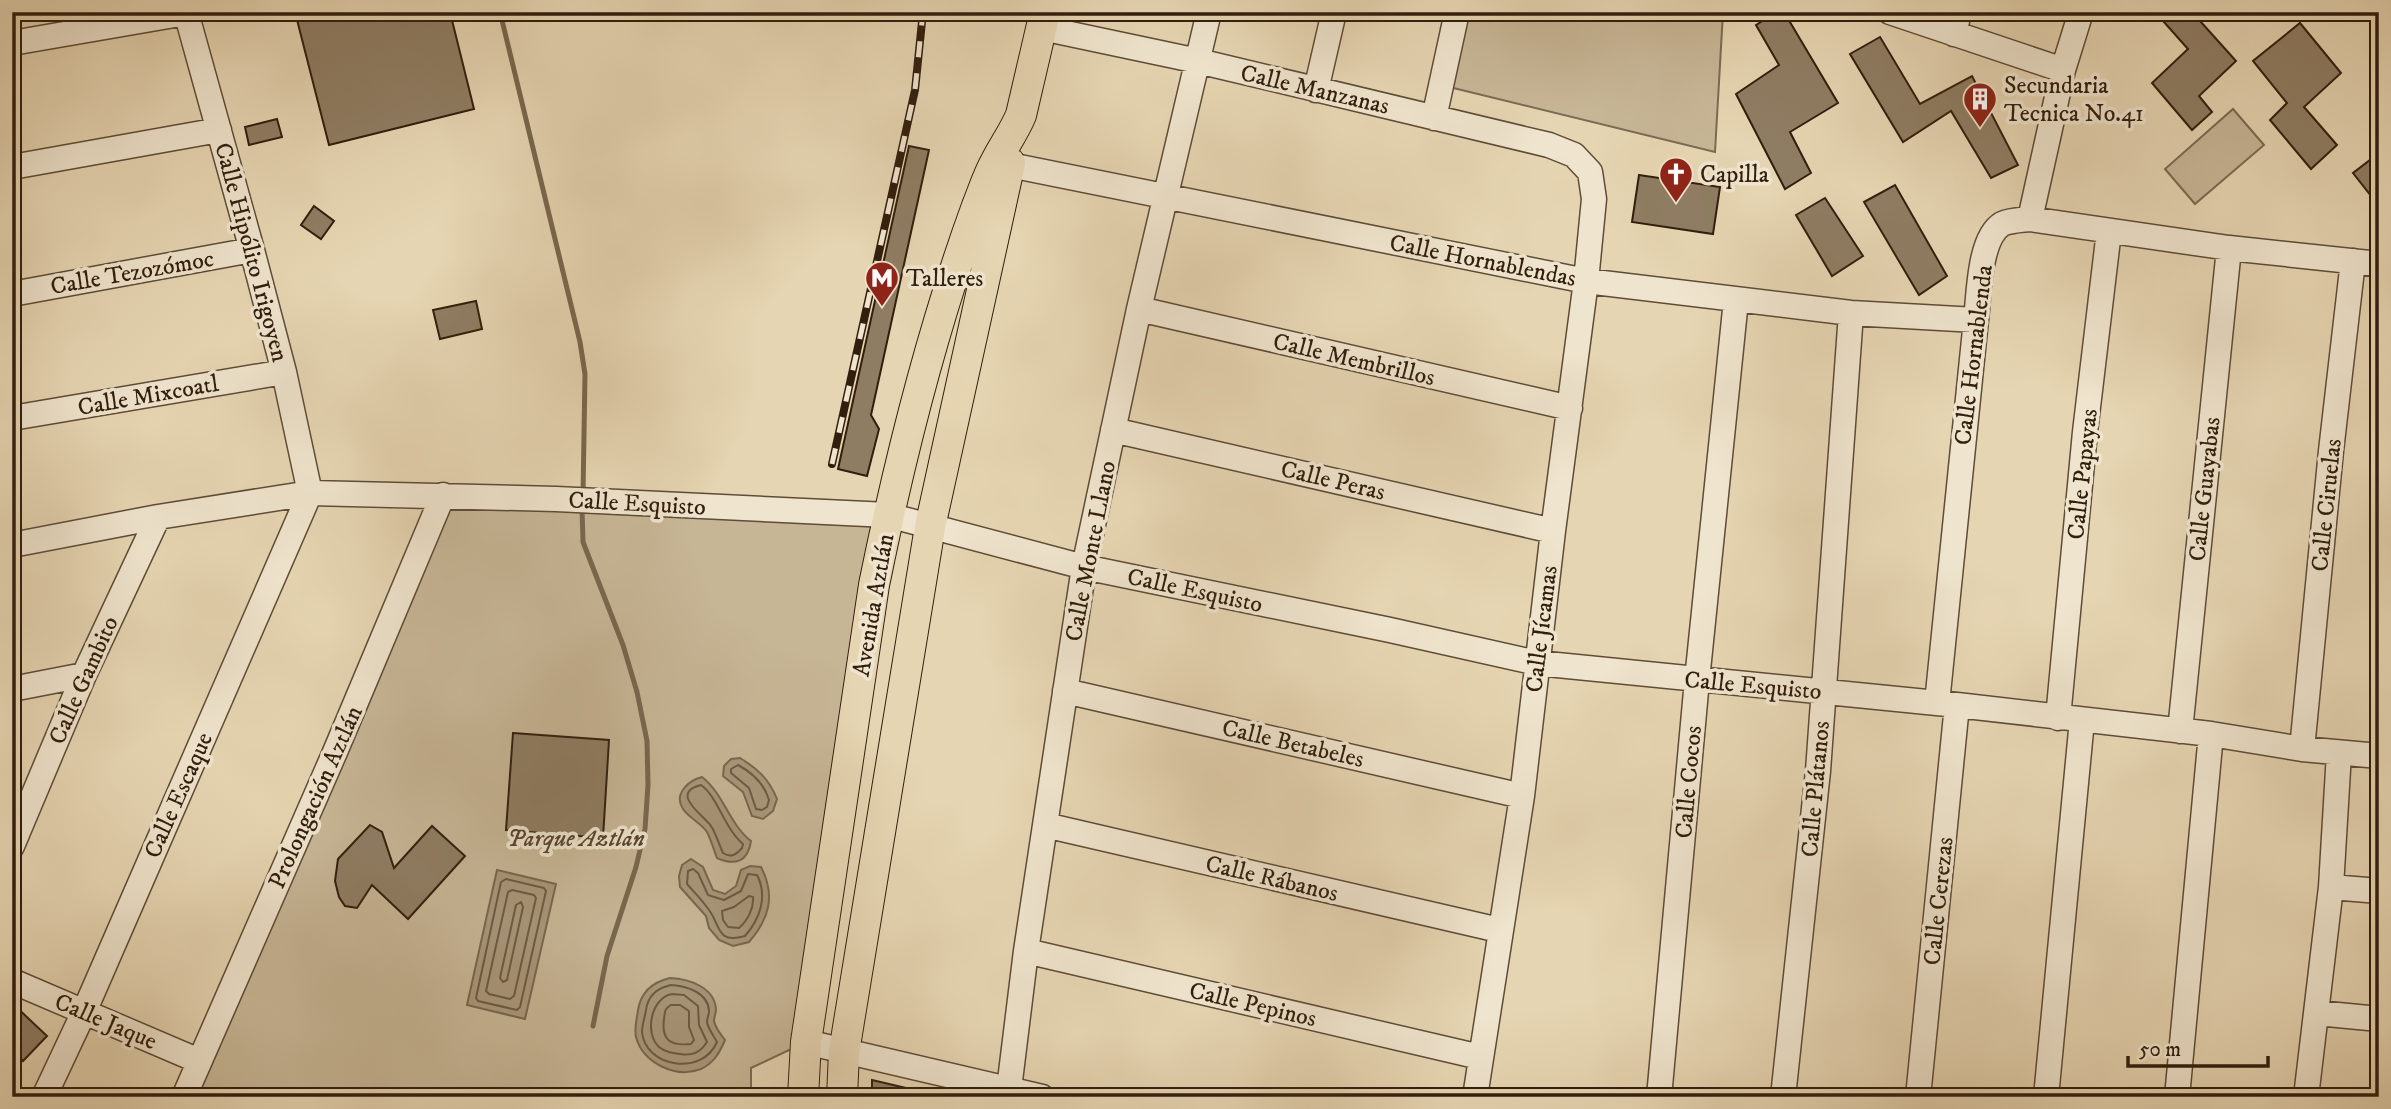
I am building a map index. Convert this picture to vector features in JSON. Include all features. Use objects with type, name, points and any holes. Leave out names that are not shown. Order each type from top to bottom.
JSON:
[{"type":"main road","name":"Avenida Aztlán","points":[[803,1097],[806,1042],[874,585],[910,522],[1003,164],[1021,115],[1044,20]]},
{"type":"main road","name":"Avenida Aztlán","points":[[842,1097],[844,1052],[910,522],[948,289],[981,194],[1003,164]]},
{"type":"street","points":[[12,43],[186,12]]},
{"type":"street","name":"Calle Hipólito Irigoyen","points":[[186,12],[284,372],[310,493]]},
{"type":"street","name":"Calle Monte Llano","points":[[1008,1093],[1026,951],[1084,567],[1139,309],[1209,12]]},
{"type":"street","points":[[1316,90],[1334,12]]},
{"type":"street","points":[[1434,118],[1457,12]]},
{"type":"street","points":[[1890,12],[1957,23],[2063,70]]},
{"type":"street","points":[[2030,219],[2063,70],[2081,12]]},
{"type":"street","name":"Calle Manzanas","points":[[1044,20],[1198,61],[1549,145],[1574,155],[1583,163]]},
{"type":"street","points":[[12,167],[219,130]]},
{"type":"street","name":"Calle Jícamas","points":[[1475,1097],[1521,796],[1586,281],[1594,199],[1590,172],[1583,163]]},
{"type":"street","name":"Calle Hornablendas","points":[[1003,164],[1586,281],[1851,313],[1976,320]]},
{"type":"street","name":"Calle Hornablenda","points":[[1947,704],[1976,320],[1984,258],[1987,244],[1994,232],[2014,220],[2030,219],[2229,248],[2379,264]]},
{"type":"street","name":"Calle Papayas","points":[[2046,1097],[2085,432],[2109,232]]},
{"type":"street","name":"Calle Guayabas","points":[[2180,731],[2229,248]]},
{"type":"street","name":"Calle Tezozómoc","points":[[12,294],[252,250]]},
{"type":"street","name":"Calle Ciruelas","points":[[2302,749],[2331,451],[2353,261]]},
{"type":"street","name":"Calle Cocos","points":[[1659,1097],[1697,680],[1736,300]]},
{"type":"street","name":"Calle Membrillos","points":[[1139,309],[1570,408]]},
{"type":"street","name":"Calle Plátanos","points":[[1783,1097],[1818,771],[1851,313]]},
{"type":"street","name":"Calle Mixcoatl","points":[[12,418],[284,372]]},
{"type":"street","name":"Calle Peras","points":[[1113,430],[1553,531]]},
{"type":"street","name":"Calle Esquisto","points":[[12,545],[158,517],[310,493],[443,495],[910,522],[1084,567],[1537,663],[1947,704],[2211,734],[2302,749],[2379,756]]},
{"type":"street","name":"Calle Escaque","points":[[44,1097],[84,1012],[310,493]]},
{"type":"street","name":"Prolongación Aztlán","points":[[184,1097],[335,752],[443,495]]},
{"type":"street","name":"Calle Gambito","points":[[12,846],[18,817],[158,517]]},
{"type":"street","points":[[12,689],[84,676]]},
{"type":"street","name":"Calle Betabeles","points":[[1065,691],[1521,796]]},
{"type":"street","name":"Calle Cerezas","points":[[1918,1097],[1947,704]]},
{"type":"street","points":[[2177,1097],[2211,734]]},
{"type":"street","points":[[2306,1097],[2331,887],[2339,753]]},
{"type":"street","name":"Calle Rábanos","points":[[1045,825],[1499,930]]},
{"type":"street","points":[[2331,887],[2379,891]]},
{"type":"street","name":"Calle Pepinos","points":[[1026,951],[1480,1057]]},
{"type":"street","name":"Calle Jaque","points":[[12,981],[199,1060]]},
{"type":"street","points":[[2317,1013],[2379,1019]]},
{"type":"street","points":[[806,1042],[1008,1093],[1042,1097]]},
{"type":"green space","points":[[1464,12],[1723,12],[1715,152],[1441,85]]},
{"type":"green space","points":[[2233,109],[2264,145],[2195,204],[2165,169]]},
{"type":"green space","name":"Parque Aztlán","points":[[443,495],[888,515],[806,1042],[751,1068],[751,1097],[184,1097]]},
{"type":"green space","points":[[2328,1089],[2379,1093],[2379,1097],[2328,1097]]},
{"type":"water","points":[[740,758],[762,775],[777,799],[773,811],[763,819],[752,816],[743,792],[723,776],[724,766],[731,759]]},
{"type":"water","points":[[702,777],[751,841],[747,854],[740,860],[729,862],[717,858],[707,832],[680,803],[684,788]]},
{"type":"water","points":[[691,859],[703,867],[713,890],[725,894],[736,886],[741,870],[750,866],[761,867],[768,888],[768,907],[766,916],[749,942],[733,946],[719,940],[709,928],[706,916],[680,887],[682,865]]},
{"type":"water","points":[[497,870],[556,884],[525,1019],[467,1005]]},
{"type":"water","points":[[670,978],[700,986],[711,995],[716,1010],[714,1020],[725,1040],[710,1064],[691,1072],[671,1070],[653,1061],[636,1037],[636,1020],[642,998],[653,985]]},
{"type":"building","points":[[295,12],[450,12],[474,109],[329,145]]},
{"type":"building","points":[[1777,12],[1784,12],[1838,103],[1790,132],[1811,173],[1785,189],[1736,94],[1779,65],[1756,25]]},
{"type":"building","points":[[2155,12],[2192,12],[2236,61],[2199,96],[2212,112],[2192,130],[2152,83],[2188,49]]},
{"type":"building","points":[[2300,23],[2341,73],[2304,107],[2337,145],[2311,169],[2270,120],[2287,103],[2253,61]]},
{"type":"building","points":[[1880,37],[1920,104],[1972,76],[2018,165],[1991,178],[1951,111],[1903,142],[1850,54]]},
{"type":"building","points":[[277,119],[282,137],[249,145],[245,127]]},
{"type":"building","points":[[909,146],[929,150],[871,415],[879,429],[867,476],[838,469]]},
{"type":"building","points":[[2379,153],[2379,206],[2353,173]]},
{"type":"building","name":"Capilla","points":[[1639,175],[1720,187],[1713,234],[1632,222]]},
{"type":"building","points":[[1895,185],[1947,276],[1919,295],[1864,202]]},
{"type":"building","points":[[1825,198],[1863,256],[1832,276],[1796,215]]},
{"type":"building","points":[[314,206],[334,221],[321,239],[301,225]]},
{"type":"building","points":[[476,301],[482,329],[440,339],[433,310]]},
{"type":"building","points":[[513,733],[609,740],[603,838],[506,830]]},
{"type":"building","points":[[370,825],[382,832],[394,868],[432,826],[465,856],[408,919],[372,885],[357,908],[345,906],[339,897],[335,881],[338,859]]},
{"type":"building","points":[[12,1003],[47,1036],[23,1061],[12,1051]]},
{"type":"building","points":[[872,1080],[919,1091],[918,1097],[872,1097]]},
{"type":"waterway","points":[[500,12],[580,342],[585,374],[583,495]]},
{"type":"waterway","points":[[582,508],[583,542],[623,645],[637,692],[647,741],[648,785],[645,829],[636,867],[607,956],[593,1026]]},
{"type":"railway","points":[[832,464],[915,90],[923,12]]},
{"type":"place","name":"Secundaria Tecnica No.41","points":[[1980,129]]},
{"type":"place","name":"Capilla","points":[[1676,204]]},
{"type":"place","name":"Talleres","points":[[882,308]]}]
